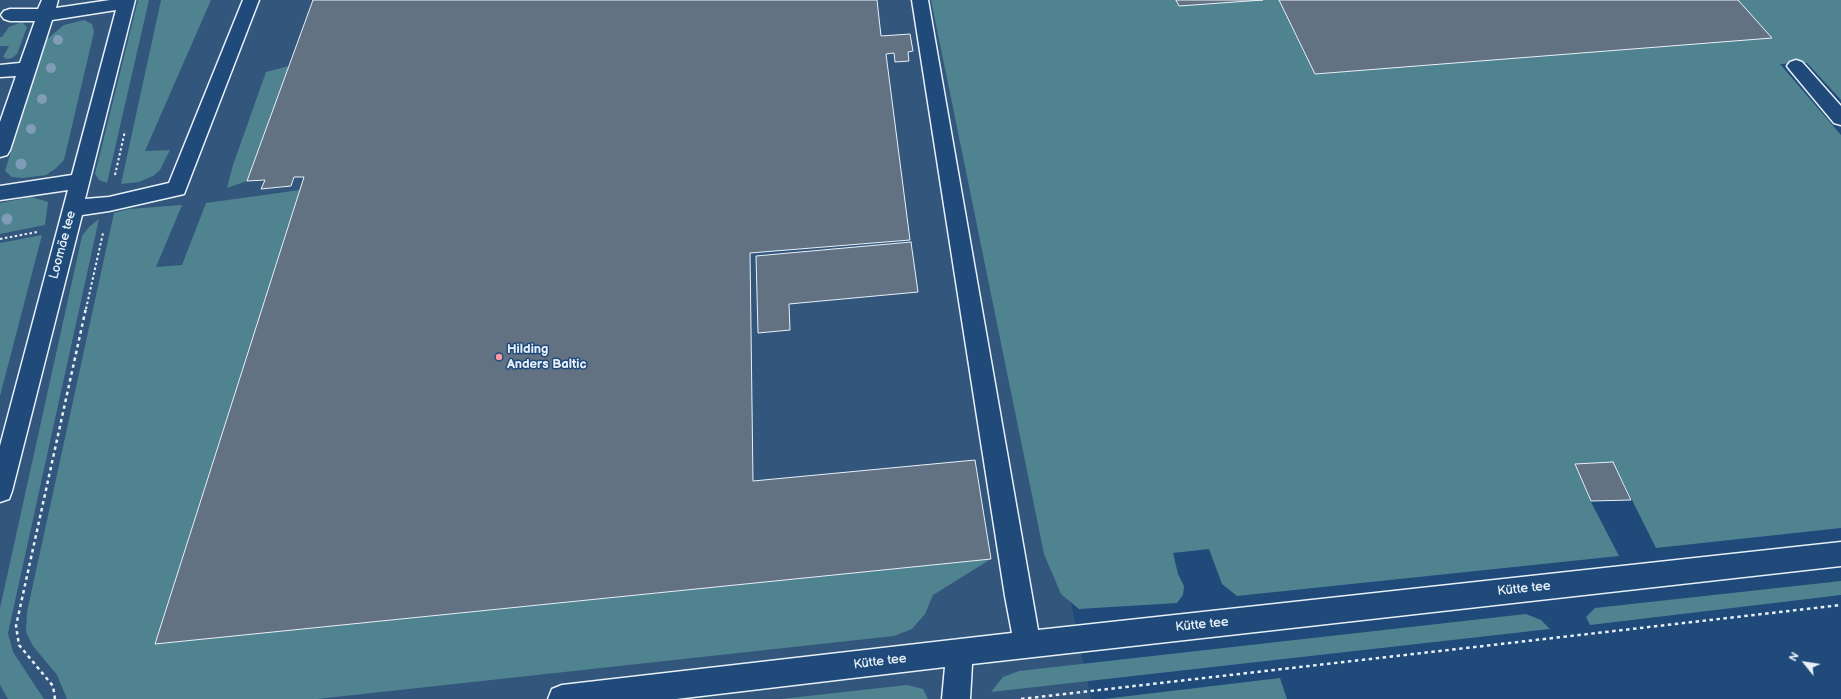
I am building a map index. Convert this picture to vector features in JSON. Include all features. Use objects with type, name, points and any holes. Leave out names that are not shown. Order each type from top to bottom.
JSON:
[{"type":"street","points":[[73,208],[109,204],[177,189],[251,0]]},
{"type":"street","points":[[920,0],[1018,596],[1028,645]]},
{"type":"street","points":[[10,15],[48,7],[126,1]]},
{"type":"street","name":"Loomäe tee","points":[[0,491],[126,1]]},
{"type":"street","points":[[0,150],[4,127],[27,69],[48,7]]},
{"type":"street","points":[[1796,66],[1841,118]]},
{"type":"street","points":[[0,70],[27,69]]},
{"type":"street","points":[[0,193],[80,181]]},
{"type":"street","name":"Kütte tee","points":[[562,699],[960,652],[1841,554]]},
{"type":"street","points":[[956,699],[960,652]]},
{"type":"path","points":[[55,699],[53,686],[19,645],[16,626],[126,126]]},
{"type":"path","points":[[1021,699],[1841,605]]},
{"type":"shaded area","points":[[0,0],[946,0],[1091,699],[0,699]]},
{"type":"green space","points":[[138,0],[149,0],[107,183],[99,180],[95,174]]},
{"type":"green space","points":[[161,0],[211,0],[145,151],[170,150],[160,170],[153,176],[139,182],[121,184]]},
{"type":"green space","points":[[931,0],[1841,0],[1841,100],[1807,63],[1780,64],[1841,135],[1841,528],[1656,548],[1613,462],[1575,464],[1591,502],[1619,556],[1237,596],[1222,584],[1209,549],[1173,553],[1178,574],[1184,586],[1183,595],[1177,603],[1079,609],[1061,594],[1044,554]]},
{"type":"green space","points":[[84,20],[92,24],[94,32],[64,160],[46,175],[23,178],[12,177],[5,171],[46,40],[64,25]]},
{"type":"green space","points":[[22,22],[27,27],[17,54],[12,58],[7,59],[3,57],[9,46],[0,46],[0,37],[2,37],[9,27]]},
{"type":"green space","points":[[289,66],[247,181],[227,188],[233,165],[266,72]]},
{"type":"green space","points":[[300,190],[155,644],[991,559],[933,595],[925,614],[912,629],[894,636],[317,699],[67,699],[57,675],[33,646],[26,632],[27,612],[114,213],[129,209],[182,205],[156,267],[182,265],[206,203]]},
{"type":"green space","points":[[31,197],[48,202],[45,225],[0,234],[0,203]]},
{"type":"green space","points":[[99,219],[8,633],[13,652],[44,699],[8,699],[0,685],[0,608],[82,236],[89,227]]},
{"type":"green space","points":[[42,235],[0,396],[0,243]]},
{"type":"green space","points":[[1841,581],[1841,595],[1590,625],[1586,617],[1595,608]]},
{"type":"green space","points":[[1526,614],[1541,620],[1550,629],[991,692],[1003,677],[1019,671]]},
{"type":"green space","points":[[1280,678],[1287,699],[1104,699]]},
{"type":"green space","points":[[907,685],[923,689],[928,699],[781,699]]},
{"type":"building","name":"Hilding Anders Baltic","points":[[313,0],[877,0],[881,36],[910,34],[913,51],[908,52],[909,61],[895,62],[894,53],[886,54],[910,240],[750,253],[753,481],[975,460],[991,559],[155,644],[304,177],[294,177],[291,186],[261,189],[265,180],[247,181]]},
{"type":"building","points":[[1176,0],[1263,0],[1179,6]]},
{"type":"building","points":[[1279,0],[1738,0],[1772,38],[1315,74]]},
{"type":"building","points":[[911,242],[918,292],[789,304],[790,330],[758,333],[756,256]]},
{"type":"building","points":[[1613,462],[1631,500],[1591,501],[1575,464]]},
{"type":"place","name":"Hilding Anders Baltic","points":[[499,357]]}]
